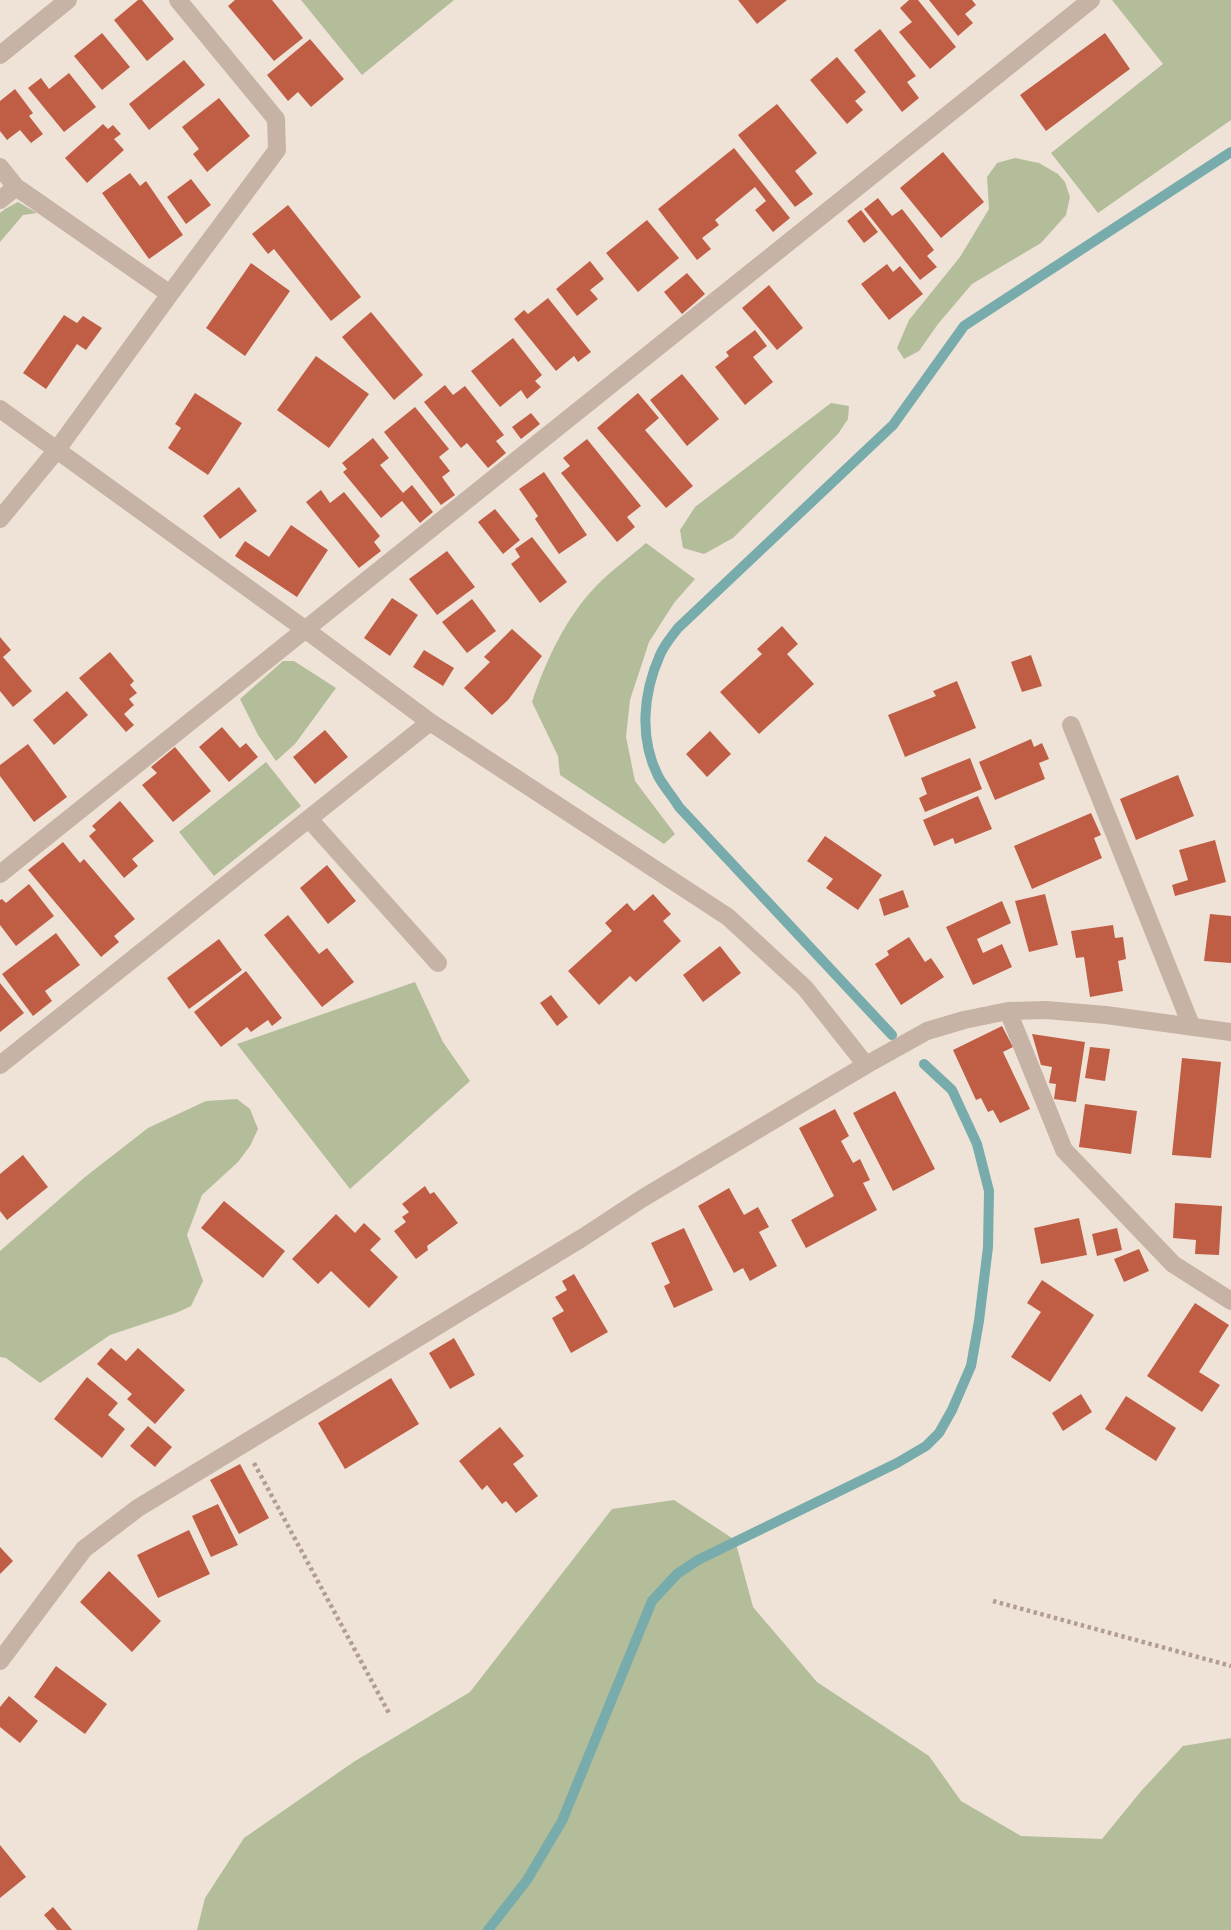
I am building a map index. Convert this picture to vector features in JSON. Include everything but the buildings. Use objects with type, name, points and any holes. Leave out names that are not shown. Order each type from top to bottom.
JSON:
[{"type":"street","points":[[0,55],[68,0]]},
{"type":"street","points":[[0,519],[56,451],[277,150],[276,119],[178,0]]},
{"type":"street","points":[[0,874],[1091,0]]},
{"type":"street","points":[[0,167],[16,187],[170,294]]},
{"type":"street","points":[[0,200],[16,187]]},
{"type":"street","points":[[0,409],[306,629],[430,722],[728,917],[805,988],[866,1065]]},
{"type":"street","points":[[0,1065],[430,722]]},
{"type":"street","points":[[1071,725],[1191,1026]]},
{"type":"street","points":[[309,819],[438,964]]},
{"type":"street","points":[[1008,1010],[1064,1150],[1173,1264],[1231,1301]]},
{"type":"street","points":[[0,1661],[84,1549],[138,1508],[570,1246],[643,1198],[927,1031],[1008,1010],[1046,1010],[1231,1032]]},
{"type":"path","points":[[243,1444],[390,1715]]},
{"type":"path","points":[[993,1601],[1231,1666]]},
{"type":"green space","points":[[301,0],[454,0],[362,75]]},
{"type":"green space","points":[[1112,0],[1231,0],[1231,120],[1098,213],[1051,153],[1163,64]]},
{"type":"green space","points":[[1015,158],[1039,163],[1058,174],[1065,182],[1070,197],[1066,215],[1041,243],[972,284],[919,351],[904,359],[897,348],[909,320],[960,257],[989,209],[987,177],[997,163]]},
{"type":"green space","points":[[18,202],[37,213],[23,215],[0,242],[0,213]]},
{"type":"green space","points":[[831,403],[849,406],[848,419],[838,434],[733,538],[704,554],[683,548],[680,530],[695,507]]},
{"type":"green space","points":[[646,543],[695,579],[674,603],[649,642],[630,700],[626,737],[635,781],[675,834],[664,844],[560,775],[558,756],[532,702],[551,655],[586,597]]},
{"type":"green space","points":[[283,661],[294,661],[336,688],[295,744],[276,761],[258,735],[240,699]]},
{"type":"green space","points":[[266,762],[301,806],[214,876],[179,832]]},
{"type":"green space","points":[[415,982],[443,1042],[470,1081],[350,1189],[237,1044]]},
{"type":"green space","points":[[237,1099],[250,1109],[258,1129],[238,1162],[202,1195],[187,1235],[203,1281],[191,1306],[110,1335],[40,1383],[6,1358],[0,1357],[0,1251],[85,1177],[148,1128],[206,1101]]},
{"type":"green space","points":[[674,1500],[735,1540],[753,1607],[817,1682],[929,1756],[961,1801],[1021,1836],[1102,1839],[1183,1746],[1231,1738],[1231,1930],[197,1930],[205,1898],[244,1838],[355,1761],[470,1692],[612,1509]]},
{"type":"waterway","points":[[892,1035],[679,807],[663,784],[652,761],[646,731],[647,700],[654,670],[664,648],[678,628],[893,425],[964,326],[1231,152]]},
{"type":"waterway","points":[[488,1930],[527,1880],[562,1821],[652,1601],[677,1574],[698,1560],[897,1463],[926,1446],[939,1433],[952,1410],[971,1366],[979,1321],[988,1247],[989,1191],[977,1144],[952,1090],[924,1064]]}]
